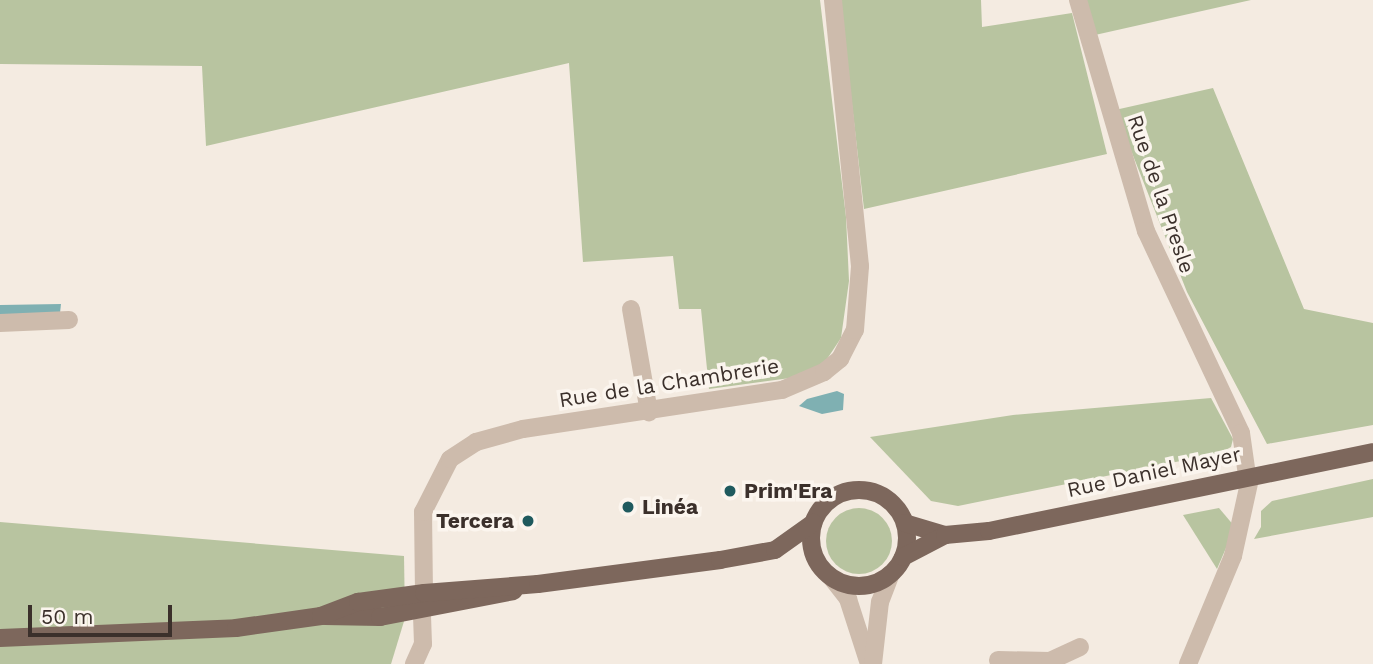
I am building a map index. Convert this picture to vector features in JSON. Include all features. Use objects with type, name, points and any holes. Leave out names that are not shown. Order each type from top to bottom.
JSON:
[{"type":"main road","name":"Rue Daniel Mayer","points":[[905,523],[945,535],[989,531],[1372,452]]},
{"type":"main road","points":[[775,550],[813,523],[831,498],[857,490],[886,498],[905,523],[903,557],[891,574],[862,586],[831,577],[818,564],[810,540],[813,523]]},
{"type":"main road","name":"Rue Daniel Mayer","points":[[903,557],[945,535]]},
{"type":"main road","points":[[0,638],[154,635],[321,616],[358,602],[423,601],[775,550],[818,564]]},
{"type":"street","name":"Rue de la Chambrerie","points":[[414,664],[423,644],[423,512],[438,476],[457,453],[484,437],[523,429],[787,389],[824,372],[848,344],[859,310],[860,266],[833,0]]},
{"type":"street","name":"Rue de la Presle","points":[[1078,0],[1146,230],[1241,433],[1248,479],[1233,556],[1188,664]]},
{"type":"street","points":[[631,309],[649,412]]},
{"type":"street","points":[[0,323],[69,320]]},
{"type":"street","points":[[871,664],[878,622],[891,574]]},
{"type":"street","points":[[831,577],[848,599],[871,664]]},
{"type":"street","points":[[998,660],[1051,662],[1080,647]]},
{"type":"green space","points":[[0,0],[820,0],[846,217],[849,281],[841,338],[823,365],[798,377],[709,389],[701,309],[679,309],[673,256],[583,262],[569,63],[206,146],[202,66],[0,64]]},
{"type":"green space","points":[[840,0],[981,0],[982,27],[1072,13],[1107,154],[864,209]]},
{"type":"green space","points":[[1086,0],[1251,0],[1095,35]]},
{"type":"green space","points":[[1213,88],[1304,309],[1373,323],[1373,425],[1267,444],[1187,292],[1115,110]]},
{"type":"green space","points":[[1211,398],[1233,439],[1231,447],[1220,453],[958,506],[931,501],[870,437],[1013,415]]},
{"type":"green space","points":[[1373,479],[1373,517],[1254,539],[1261,527],[1261,511],[1272,501]]},
{"type":"green space","points":[[859,508],[872,511],[882,518],[889,528],[892,541],[889,554],[882,564],[872,571],[859,574],[846,571],[836,564],[829,554],[826,541],[829,528],[836,518],[846,511]]},
{"type":"green space","points":[[1219,508],[1235,527],[1217,569],[1183,515]]},
{"type":"green space","points":[[0,522],[404,556],[405,618],[391,664],[0,664]]},
{"type":"water","points":[[61,304],[60,313],[0,316],[0,305]]},
{"type":"water","points":[[837,391],[844,394],[843,410],[822,414],[799,406],[807,399]]},
{"type":"place","name":"Prim'Era","points":[[730,491]]},
{"type":"place","name":"Linéa","points":[[628,507]]},
{"type":"place","name":"Tercera","points":[[528,521]]}]
